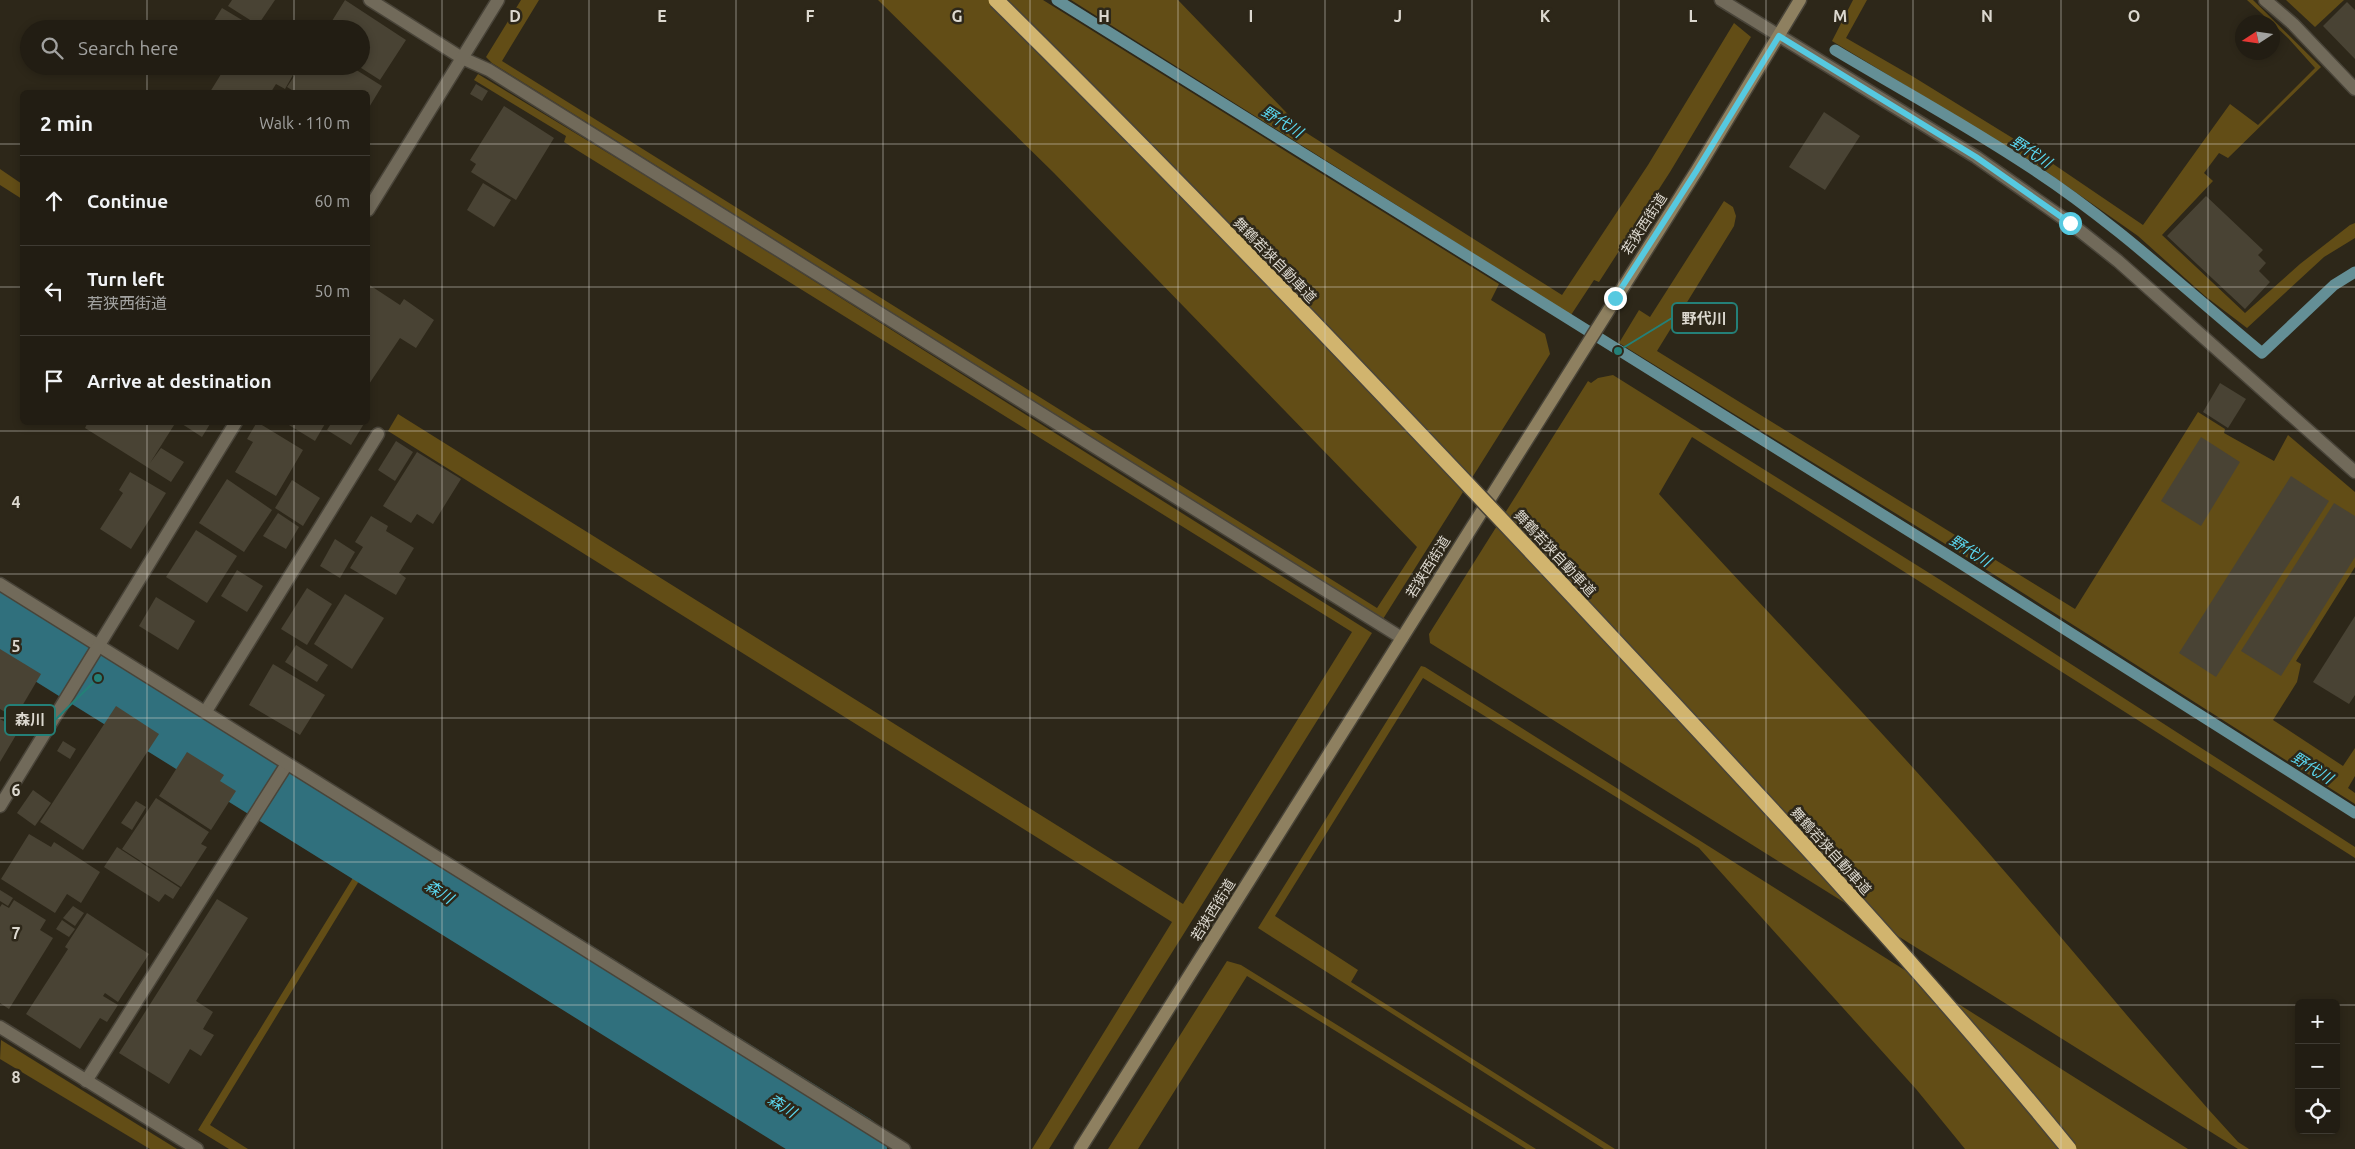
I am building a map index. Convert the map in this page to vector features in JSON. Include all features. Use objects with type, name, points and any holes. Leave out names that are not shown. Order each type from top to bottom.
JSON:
[{"type":"highway","name":"舞鶴若狭自動車道","points":[[996,0],[1096,99],[1412,425],[1683,713],[1878,927],[2069,1149]]},
{"type":"street","points":[[370,0],[462,58],[488,70],[679,187],[1402,638]]},
{"type":"street","points":[[370,207],[498,0]]},
{"type":"street","points":[[1722,0],[1976,157],[2070,223],[2118,261],[2355,472]]},
{"type":"street","name":"若狭西街道","points":[[1080,1149],[1697,170],[1800,0]]},
{"type":"street","points":[[2265,0],[2293,24],[2355,89]]},
{"type":"street","points":[[0,806],[234,425]]},
{"type":"street","points":[[206,711],[378,434]]},
{"type":"street","points":[[0,584],[206,711],[283,769],[904,1149]]},
{"type":"street","points":[[86,1081],[283,769]]},
{"type":"street","points":[[0,1027],[196,1149]]},
{"type":"shaded area","points":[[521,0],[539,0],[502,61],[1377,608],[1417,547],[1054,173],[878,0],[1043,0],[1499,284],[1491,300],[1545,334],[1550,354],[1383,619],[492,63],[486,57]]},
{"type":"shaded area","points":[[1071,0],[1178,0],[1305,132],[1562,295],[1648,165],[1734,23],[1751,37],[1670,172],[1599,282],[1594,280],[1571,315]]},
{"type":"shaded area","points":[[1853,0],[1867,0],[1846,38],[2037,153],[2143,225],[2230,104],[2258,125],[2315,68],[2280,31],[2280,27],[2321,67],[2228,158],[2219,153],[2204,173],[2213,181],[2162,235],[2245,313],[2300,264],[2355,223],[2355,238],[2324,257],[2247,328],[2205,296],[2138,236],[2034,163],[1832,41]]},
{"type":"shaded area","points":[[2247,0],[2253,0],[2268,15],[2263,15]]},
{"type":"shaded area","points":[[2286,0],[2344,0],[2315,27]]},
{"type":"shaded area","points":[[478,74],[692,204],[1372,633],[1049,1149],[1032,1149],[1172,922],[388,431],[398,414],[1183,904],[1352,632],[564,142],[566,136],[474,80]]},
{"type":"shaded area","points":[[0,169],[20,183],[20,198],[0,185]]},
{"type":"shaded area","points":[[1724,201],[1733,207],[1736,216],[1734,226],[1657,351],[2075,609],[2198,412],[2225,429],[2224,433],[2274,461],[2288,435],[2355,492],[2355,567],[2296,661],[2301,664],[2297,682],[2273,720],[2343,766],[2355,748],[2355,776],[2348,788],[2355,793],[2355,804],[1960,553],[1619,343],[1639,310],[1650,317]]},
{"type":"shaded area","points":[[1613,375],[1942,581],[2355,847],[2355,858],[1692,437],[1659,494],[1921,777],[2202,1102],[2238,1142],[2249,1149],[2238,1149],[1430,643],[1429,634],[1588,381],[1591,383],[1598,378]]},
{"type":"shaded area","points":[[1421,666],[2188,1149],[1965,1149],[1916,1089],[1699,848],[1423,678],[1275,916],[1358,970],[1351,982],[1615,1149],[1604,1149],[1258,928]]},
{"type":"shaded area","points":[[367,855],[839,1149],[829,1149],[370,863],[210,1125],[248,1149],[229,1149],[198,1130]]},
{"type":"shaded area","points":[[1227,961],[1241,965],[1536,1149],[1526,1149],[1247,976],[1138,1149],[1108,1149]]},
{"type":"shaded area","points":[[1,1040],[177,1149],[150,1149],[0,1059]]},
{"type":"building","points":[[232,0],[275,0],[261,20],[250,20],[228,6]]},
{"type":"building","points":[[345,0],[406,40],[380,80],[370,74],[370,20],[333,20]]},
{"type":"building","points":[[2347,2],[2355,10],[2355,59],[2323,26]]},
{"type":"building","points":[[222,8],[242,20],[215,20]]},
{"type":"building","points":[[220,75],[293,75],[285,89],[276,84],[272,90],[211,90]]},
{"type":"building","points":[[295,75],[364,75],[382,86],[370,106],[370,90],[292,90],[287,87]]},
{"type":"building","points":[[476,84],[488,91],[482,101],[470,94]]},
{"type":"building","points":[[504,106],[554,138],[516,200],[471,172],[476,164],[470,160]]},
{"type":"building","points":[[1824,112],[1860,136],[1825,190],[1789,167]]},
{"type":"building","points":[[483,183],[511,200],[494,227],[467,210]]},
{"type":"building","points":[[2206,196],[2263,250],[2258,255],[2266,263],[2259,271],[2270,282],[2245,309],[2167,236]]},
{"type":"building","points":[[370,285],[400,305],[404,299],[434,320],[416,348],[400,338],[370,383]]},
{"type":"building","points":[[2220,383],[2246,399],[2228,428],[2203,412]]},
{"type":"building","points":[[86,425],[174,425],[150,463],[161,448],[184,462],[171,482],[85,428]]},
{"type":"building","points":[[184,425],[209,425],[202,437]]},
{"type":"building","points":[[255,425],[262,425],[303,450],[276,496],[235,472],[253,442],[247,439]]},
{"type":"building","points":[[289,425],[324,425],[315,441]]},
{"type":"building","points":[[330,425],[363,425],[351,445],[327,430]]},
{"type":"building","points":[[2201,437],[2240,462],[2201,526],[2161,501]]},
{"type":"building","points":[[396,441],[413,452],[395,481],[378,470]]},
{"type":"building","points":[[417,452],[461,479],[433,524],[417,514],[411,523],[383,506]]},
{"type":"building","points":[[130,472],[166,493],[131,549],[100,529],[123,493],[119,490]]},
{"type":"building","points":[[2291,476],[2329,501],[2216,677],[2179,653]]},
{"type":"building","points":[[227,479],[272,510],[244,552],[199,523]]},
{"type":"building","points":[[292,480],[320,498],[303,526],[275,508]]},
{"type":"building","points":[[2334,503],[2355,516],[2355,557],[2281,676],[2241,651]]},
{"type":"building","points":[[278,513],[299,527],[286,549],[263,536]]},
{"type":"building","points":[[371,516],[388,526],[386,531],[414,548],[399,573],[406,578],[396,595],[350,568],[363,547],[355,542]]},
{"type":"building","points":[[196,530],[237,556],[207,603],[166,577]]},
{"type":"building","points":[[335,539],[355,552],[340,578],[320,566]]},
{"type":"building","points":[[237,570],[263,586],[247,612],[221,596]]},
{"type":"building","points":[[307,588],[332,604],[307,645],[281,629]]},
{"type":"building","points":[[345,594],[384,618],[352,669],[314,644]]},
{"type":"building","points":[[156,597],[195,621],[178,650],[139,626]]},
{"type":"building","points":[[2355,616],[2355,695],[2349,704],[2313,682]]},
{"type":"building","points":[[296,645],[328,665],[317,682],[285,662]]},
{"type":"building","points":[[0,649],[41,674],[15,718],[0,709]]},
{"type":"building","points":[[273,664],[325,695],[300,735],[249,705]]},
{"type":"building","points":[[116,706],[159,734],[83,850],[40,822]]},
{"type":"building","points":[[0,719],[19,730],[0,762]]},
{"type":"building","points":[[63,741],[76,749],[70,759],[57,751]]},
{"type":"building","points":[[187,752],[224,775],[220,781],[236,791],[211,830],[159,796]]},
{"type":"building","points":[[33,790],[51,803],[35,826],[17,813]]},
{"type":"building","points":[[156,798],[209,832],[201,844],[207,847],[181,887],[122,849]]},
{"type":"building","points":[[136,801],[146,807],[132,830],[121,823]]},
{"type":"building","points":[[29,834],[51,847],[54,842],[100,872],[81,903],[67,894],[55,913],[1,879]]},
{"type":"building","points":[[117,847],[180,888],[173,899],[165,894],[159,902],[104,867]]},
{"type":"building","points":[[0,890],[13,898],[8,906],[0,901]]},
{"type":"building","points":[[217,899],[248,918],[196,1001],[213,1012],[203,1029],[214,1035],[201,1056],[190,1049],[169,1084],[119,1053]]},
{"type":"building","points":[[14,900],[46,920],[40,930],[53,938],[9,1009],[0,1003],[0,907],[2,904],[9,908]]},
{"type":"building","points":[[73,906],[84,913],[75,926],[63,918]]},
{"type":"building","points":[[87,913],[149,954],[118,1002],[105,993],[103,996],[118,1005],[107,1022],[100,1018],[80,1049],[26,1014],[68,949],[65,947]]},
{"type":"building","points":[[62,920],[75,929],[69,937],[56,929]]},
{"type":"waterway","name":"野代川","points":[[1057,0],[1957,561],[2355,813]]},
{"type":"waterway","name":"野代川","points":[[1835,50],[1983,137],[2062,189],[2121,234],[2262,353],[2334,285],[2355,272]]},
{"type":"waterway","name":"森川","points":[[0,618],[852,1149]]},
{"type":"place","name":"野代川","points":[[1618,351]]},
{"type":"place","name":"森川","points":[[98,678]]},
{"type":"route","points":[[1615,298],[1697,170],[1779,36],[1976,157],[2026,190],[2070,223]]}]
